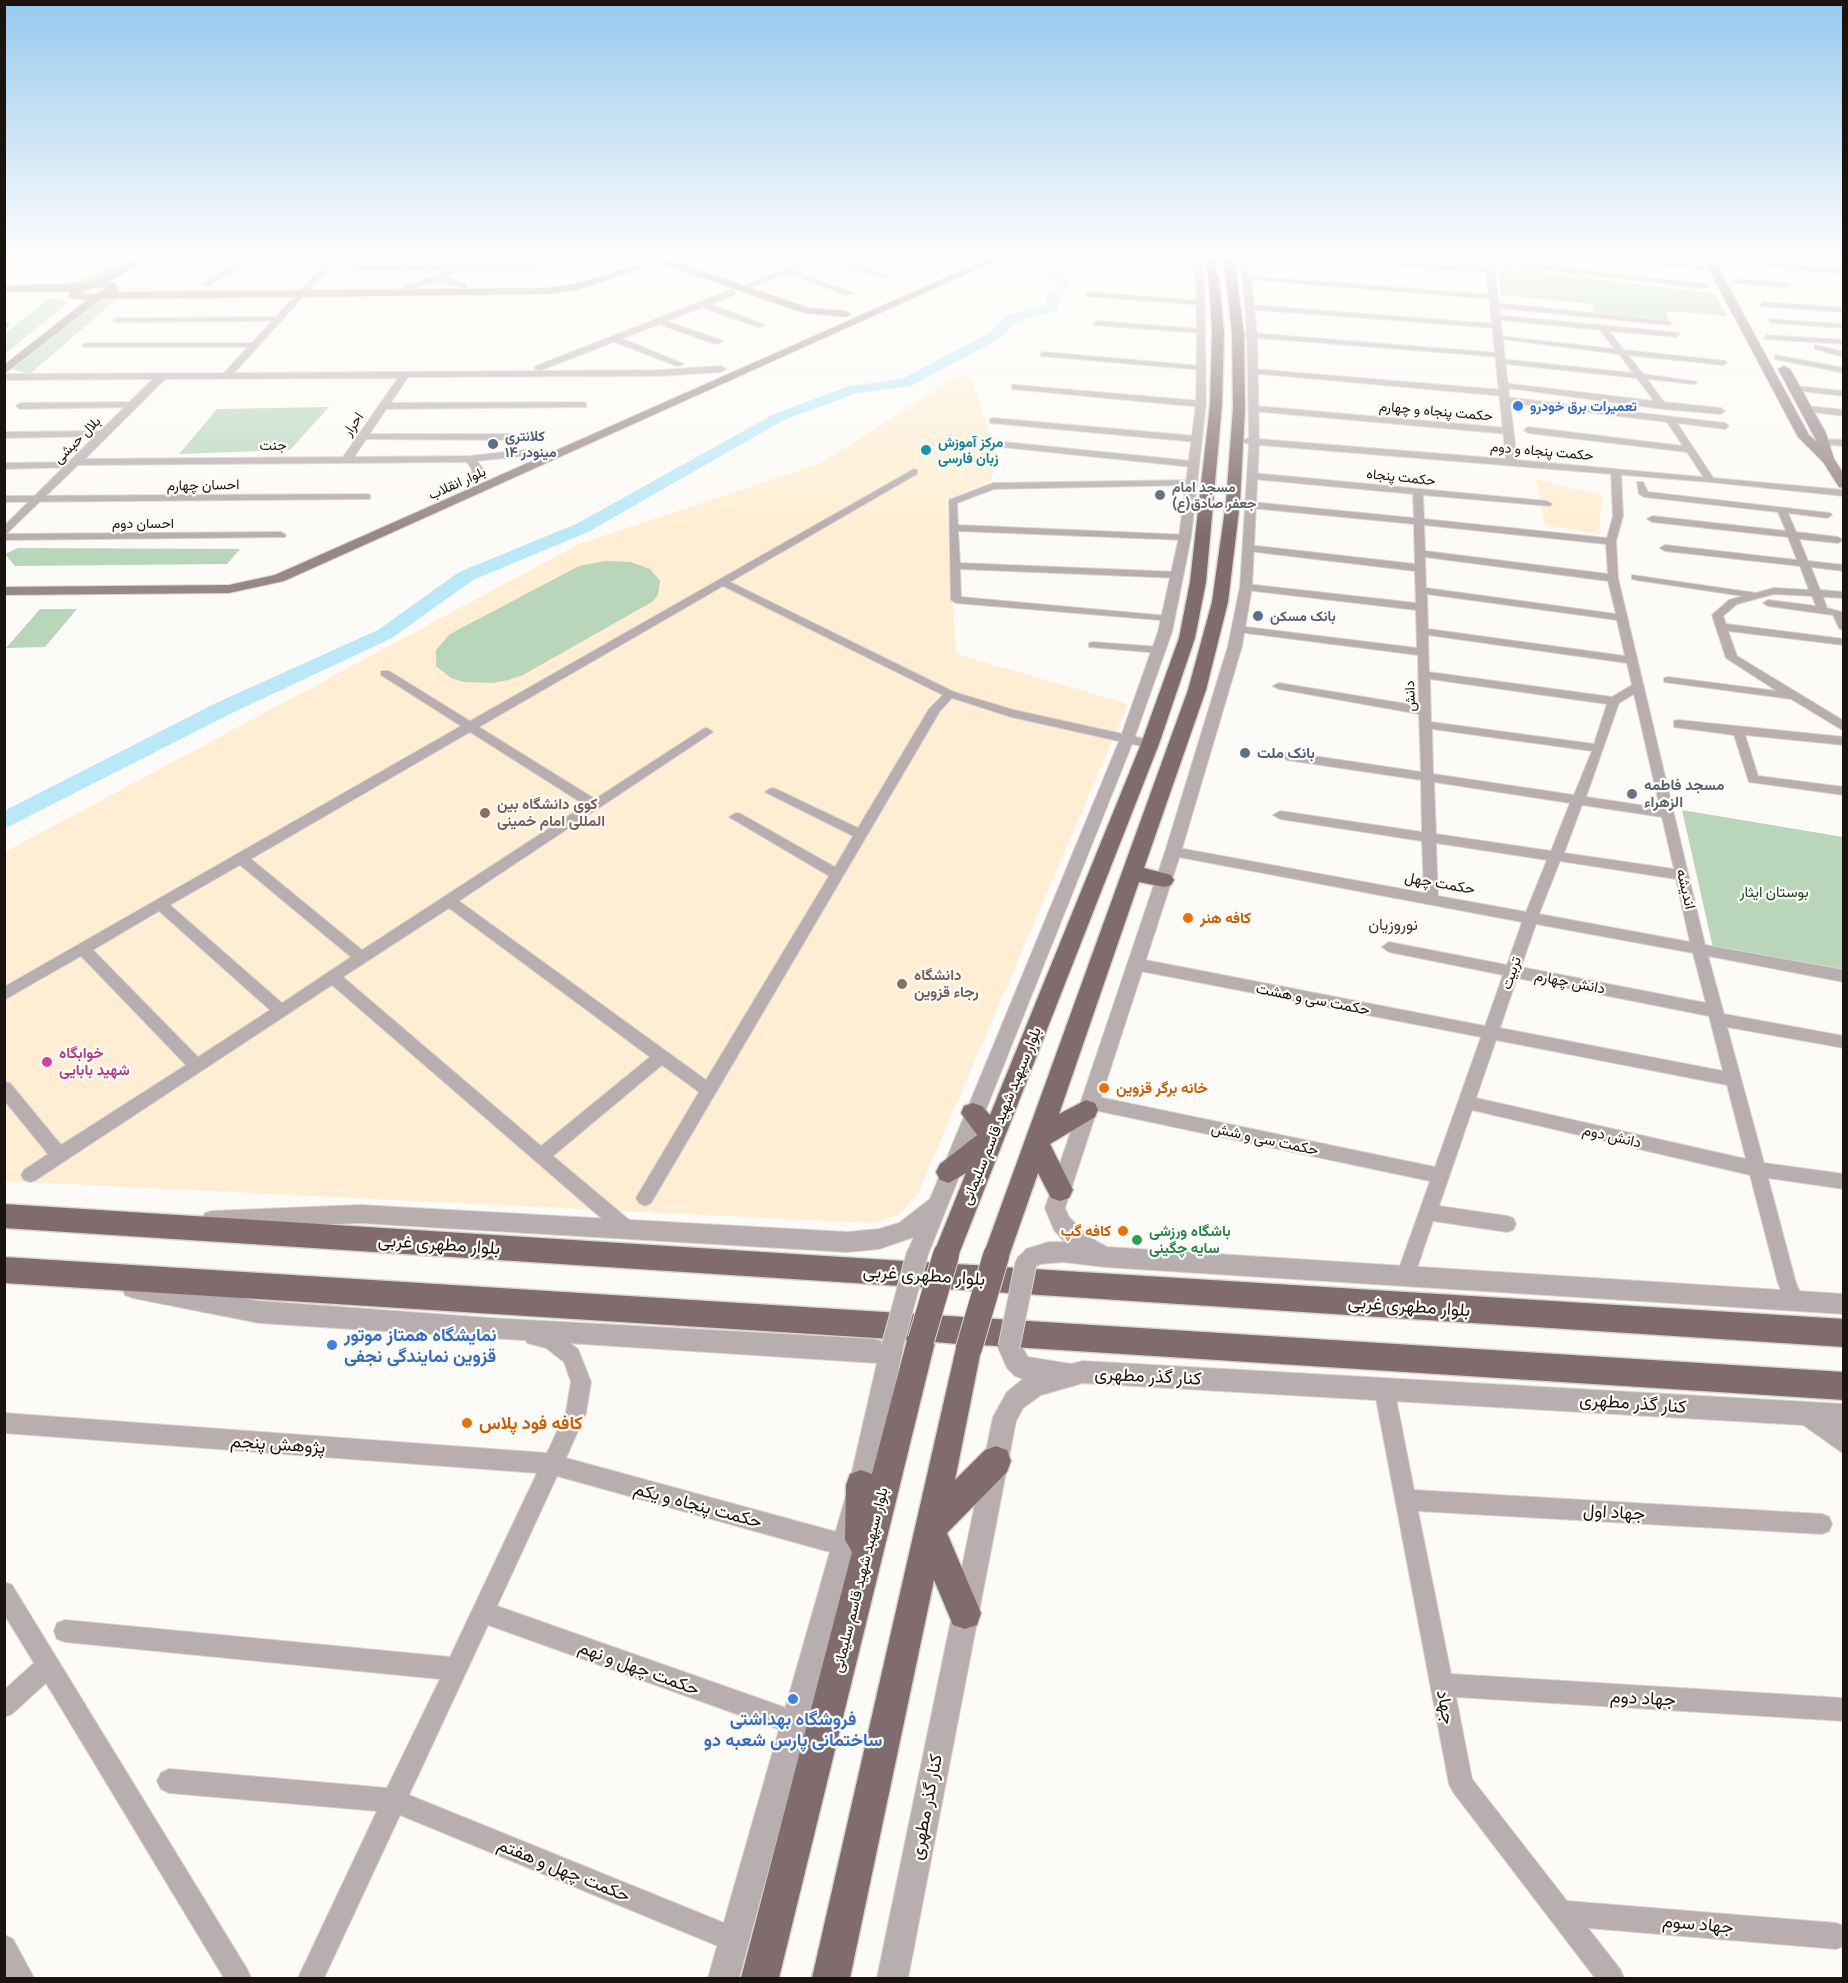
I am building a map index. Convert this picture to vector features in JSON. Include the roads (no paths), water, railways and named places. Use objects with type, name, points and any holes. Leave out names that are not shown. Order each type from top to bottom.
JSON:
[{"type":"main road","points":[[4,370],[29,351]]},
{"type":"main road","name":"بلوار انقلاب","points":[[234,574],[286,560],[763,351]]},
{"type":"main road","name":"بلوار انقلاب","points":[[11,591],[229,589],[279,578],[789,351]]},
{"type":"main road","name":"بلوار سپهبد شهید قاسم سلیمانی","points":[[759,1978],[861,1577],[901,1348],[946,1255],[1150,744],[1187,638],[1198,582],[1196,507],[1206,351]]},
{"type":"main road","points":[[831,1978],[969,1348],[996,1256],[1035,1140],[1197,690],[1220,602],[1240,498],[1246,441],[1245,351]]},
{"type":"main road","points":[[1755,351],[1804,437],[1828,460],[1843,485]]},
{"type":"main road","points":[[1775,351],[1808,409],[1823,442],[1828,460]]},
{"type":"main road","points":[[1196,507],[1217,498],[1240,498]]},
{"type":"main road","points":[[11,591],[31,576]]},
{"type":"main road","points":[[1133,873],[1164,880]]},
{"type":"main road","points":[[1035,1140],[1087,1106]]},
{"type":"main road","points":[[949,1172],[993,1136],[973,1113]]},
{"type":"main road","points":[[1035,1140],[1060,1190]]},
{"type":"main road","name":"بلوار مطهری غربی","points":[[4,1216],[1844,1333]]},
{"type":"main road","points":[[4,1270],[1844,1386]]},
{"type":"main road","points":[[929,1529],[996,1461]]},
{"type":"main road","points":[[861,1485],[861,1577]]},
{"type":"main road","points":[[929,1529],[965,1613]]},
{"type":"street","points":[[226,376],[249,351]]},
{"type":"street","points":[[510,374],[530,371],[586,351]]},
{"type":"street","points":[[645,351],[680,364]]},
{"type":"street","points":[[724,1978],[901,1348],[917,1255],[1127,739],[1159,650],[1196,507],[1192,464],[1202,430],[1204,351]]},
{"type":"street","points":[[1105,1257],[1079,1243],[1061,1223],[1055,1208],[1173,852],[1238,629],[1246,587],[1248,548],[1240,498],[1252,476],[1246,441],[1255,409],[1253,371],[1248,351]]},
{"type":"street","points":[[1417,351],[1500,358],[1694,382]]},
{"type":"street","points":[[1499,351],[1512,464]]},
{"type":"street","points":[[1617,351],[1723,363]]},
{"type":"street","points":[[1621,351],[1661,403],[1709,479]]},
{"type":"street","points":[[1044,354],[1202,368]]},
{"type":"street","points":[[572,356],[566,362],[566,367],[572,371],[588,373]]},
{"type":"street","points":[[1778,357],[1844,371]]},
{"type":"street","points":[[4,377],[660,373],[721,369]]},
{"type":"street","points":[[1253,371],[1504,393],[1661,403],[1721,411]]},
{"type":"street","points":[[660,373],[673,377],[680,383]]},
{"type":"street","name":"احرار","points":[[347,459],[405,375]]},
{"type":"street","name":"بلال حبشی","points":[[4,535],[162,376]]},
{"type":"street","points":[[1015,387],[1201,404]]},
{"type":"street","points":[[1795,388],[1844,394]]},
{"type":"street","points":[[1504,393],[1672,420],[1725,426]]},
{"type":"street","points":[[20,406],[132,405]]},
{"type":"street","points":[[384,406],[583,405]]},
{"type":"street","name":"حکمت پنجاه و چهارم","points":[[1255,409],[1508,431]]},
{"type":"street","points":[[1808,409],[1844,413]]},
{"type":"street","points":[[993,421],[1202,430]]},
{"type":"street","points":[[1528,430],[1690,450]]},
{"type":"street","points":[[4,435],[104,434]]},
{"type":"street","points":[[362,437],[513,437]]},
{"type":"street","name":"حکمت پنجاه و دوم","points":[[1246,441],[1709,479],[1843,485]]},
{"type":"street","points":[[1823,442],[1844,443]]},
{"type":"street","points":[[1004,445],[1192,464]]},
{"type":"street","name":"جنت","points":[[74,464],[471,459],[532,452]]},
{"type":"street","points":[[471,459],[478,470],[477,477]]},
{"type":"street","points":[[4,466],[74,464]]},
{"type":"street","points":[[4,994],[914,472]]},
{"type":"street","name":"اندیشه","points":[[1616,472],[1618,516],[1611,541],[1613,578],[1700,949],[1787,1283],[1795,1301]]},
{"type":"street","name":"حکمت پنجاه","points":[[1252,476],[1547,504]]},
{"type":"street","points":[[1640,484],[1644,494],[1827,515]]},
{"type":"street","points":[[1168,618],[956,600],[952,502],[993,486],[1196,507]]},
{"type":"street","name":"دانش","points":[[1418,492],[1431,899]]},
{"type":"street","name":"احسان چهارم","points":[[4,499],[367,496]]},
{"type":"street","points":[[1240,498],[1419,522],[1611,541]]},
{"type":"street","points":[[953,528],[1196,507]]},
{"type":"street","points":[[1782,510],[1823,610]]},
{"type":"street","points":[[1652,519],[1838,540]]},
{"type":"street","name":"احسان دوم","points":[[4,535],[281,535]]},
{"type":"street","points":[[1248,548],[1420,568]]},
{"type":"street","points":[[1665,548],[1844,568]]},
{"type":"street","points":[[1420,553],[1613,578]]},
{"type":"street","points":[[955,566],[1178,575]]},
{"type":"street","points":[[1636,577],[1758,594]]},
{"type":"street","points":[[722,582],[950,694],[1011,713],[1150,744]]},
{"type":"street","points":[[1220,602],[1246,587],[1422,607]]},
{"type":"street","points":[[1421,590],[1623,618]]},
{"type":"street","points":[[1844,596],[1816,592],[1774,591],[1733,602],[1717,615],[1732,658],[1844,727]]},
{"type":"street","points":[[1768,603],[1837,612],[1844,628]]},
{"type":"street","points":[[1721,627],[1844,642]]},
{"type":"street","points":[[1238,629],[1423,652]]},
{"type":"street","points":[[1422,631],[1633,660]]},
{"type":"street","points":[[1093,645],[1159,650]]},
{"type":"street","points":[[385,673],[594,806]]},
{"type":"street","points":[[1424,675],[1614,701],[1639,686]]},
{"type":"street","points":[[1668,680],[1796,697]]},
{"type":"street","points":[[1197,690],[1223,686]]},
{"type":"street","points":[[1280,686],[1425,711]]},
{"type":"street","points":[[1197,690],[1217,706]]},
{"type":"street","points":[[645,1198],[935,709],[950,694]]},
{"type":"street","name":"تربیت","points":[[1406,1274],[1531,917],[1599,748],[1614,701]]},
{"type":"street","points":[[1815,709],[1844,713]]},
{"type":"street","points":[[1426,724],[1599,748]]},
{"type":"street","points":[[1678,724],[1738,732],[1738,730],[1750,730],[1844,741]]},
{"type":"street","points":[[30,1175],[707,732]]},
{"type":"street","points":[[1738,732],[1753,778],[1844,791]]},
{"type":"street","points":[[1287,756],[1668,813]]},
{"type":"street","points":[[771,792],[861,835]]},
{"type":"street","points":[[1280,814],[1682,875]]},
{"type":"street","points":[[736,818],[837,874]]},
{"type":"street","name":"حکمت چهل","points":[[1173,852],[1844,976]]},
{"type":"street","points":[[241,858],[362,958]]},
{"type":"street","points":[[449,901],[709,1091]]},
{"type":"street","points":[[160,904],[281,1011]]},
{"type":"street","name":"دانش چهارم","points":[[1389,947],[1844,1042]]},
{"type":"street","points":[[83,949],[197,1066]]},
{"type":"street","name":"حکمت سی و هشت","points":[[1135,964],[1734,1080]]},
{"type":"street","points":[[333,977],[628,1230]]},
{"type":"street","points":[[541,1156],[662,1056]]},
{"type":"street","points":[[4,1088],[60,1156]]},
{"type":"street","name":"دانش دوم","points":[[1466,1102],[1757,1169],[1844,1182]]},
{"type":"street","name":"حکمت سی و شش","points":[[1087,1106],[1440,1176]]},
{"type":"street","points":[[110,1223],[360,1214],[847,1242],[879,1239],[905,1231],[936,1205]]},
{"type":"street","points":[[1428,1212],[1508,1224]]},
{"type":"street","points":[[1083,1372],[1023,1368],[1015,1360],[1009,1347],[1026,1263],[1034,1256],[1049,1252],[1844,1304]]},
{"type":"street","points":[[57,1274],[259,1312],[490,1329],[874,1350],[901,1348]]},
{"type":"street","points":[[310,1978],[576,1413],[581,1382],[578,1368],[566,1351],[550,1340],[490,1329]]},
{"type":"street","name":"کنار گذر مطهری","points":[[892,1978],[1005,1417],[1015,1400],[1035,1385],[1083,1372],[1844,1416]]},
{"type":"street","name":"جهاد","points":[[1384,1388],[1461,1785],[1611,1978]]},
{"type":"street","points":[[1807,1414],[1844,1442]]},
{"type":"street","name":"پژوهش پنجم","points":[[4,1423],[552,1464]]},
{"type":"street","name":"حکمت پنجاه و یکم","points":[[552,1464],[844,1545]]},
{"type":"street","name":"جهاد اول","points":[[1406,1500],[1822,1524]]},
{"type":"street","points":[[4,1593],[238,1978]]},
{"type":"street","name":"حکمت چهل و نهم","points":[[483,1612],[795,1723]]},
{"type":"street","points":[[65,1631],[456,1669]]},
{"type":"street","points":[[4,1706],[48,1666]]},
{"type":"street","name":"جهاد دوم","points":[[1442,1686],[1844,1710]]},
{"type":"street","name":"حکمت چهل و هفتم","points":[[169,1781],[394,1801],[735,1940]]},
{"type":"street","name":"جهاد سوم","points":[[1560,1913],[1836,1936]]},
{"type":"street","points":[[4,1948],[21,1978]]},
{"type":"waterway","points":[[4,821],[224,708],[385,634],[466,576],[582,528],[779,417],[854,389],[906,383],[967,351]]},
{"type":"place","name":"تعمیرات برق خودرو","points":[[1518,406]]},
{"type":"place","name":"کلانتری ۱۴ مینودر","points":[[493,444]]},
{"type":"place","name":"مرکز آموزش زبان فارسی","points":[[926,450]]},
{"type":"place","name":"مسجد امام جعفر صادق(ع)","points":[[1160,495]]},
{"type":"place","name":"بانک مسکن","points":[[1258,616]]},
{"type":"place","name":"بانک ملت","points":[[1245,753]]},
{"type":"place","name":"مسجد فاطمه الزهراء","points":[[1632,794]]},
{"type":"place","name":"کوی دانشگاه بین المللی امام خمینی","points":[[485,813]]},
{"type":"place","name":"کافه هنر","points":[[1188,918]]},
{"type":"place","name":"دانشگاه رجاء قزوین","points":[[902,984]]},
{"type":"place","name":"خوابگاه شهید بابایی","points":[[47,1062]]},
{"type":"place","name":"خانه برگر قزوین","points":[[1104,1088]]},
{"type":"place","name":"کافه گپ","points":[[1123,1231]]},
{"type":"place","name":"باشگاه ورزشى سايه چگينى","points":[[1137,1240]]},
{"type":"place","name":"نمایشگاه همتاز موتور قزوین نمایندگی نجفی","points":[[332,1345]]},
{"type":"place","name":"کافه فود پلاس","points":[[467,1423]]},
{"type":"place","name":"فروشگاه بهداشتی ساختمانی پارس شعبه دو","points":[[793,1699]]},
{"type":"district","name":"نوروزیان","points":[[1393,925]]},
{"type":"park label","name":"بوستان ایثار","points":[[1774,892]]}]
